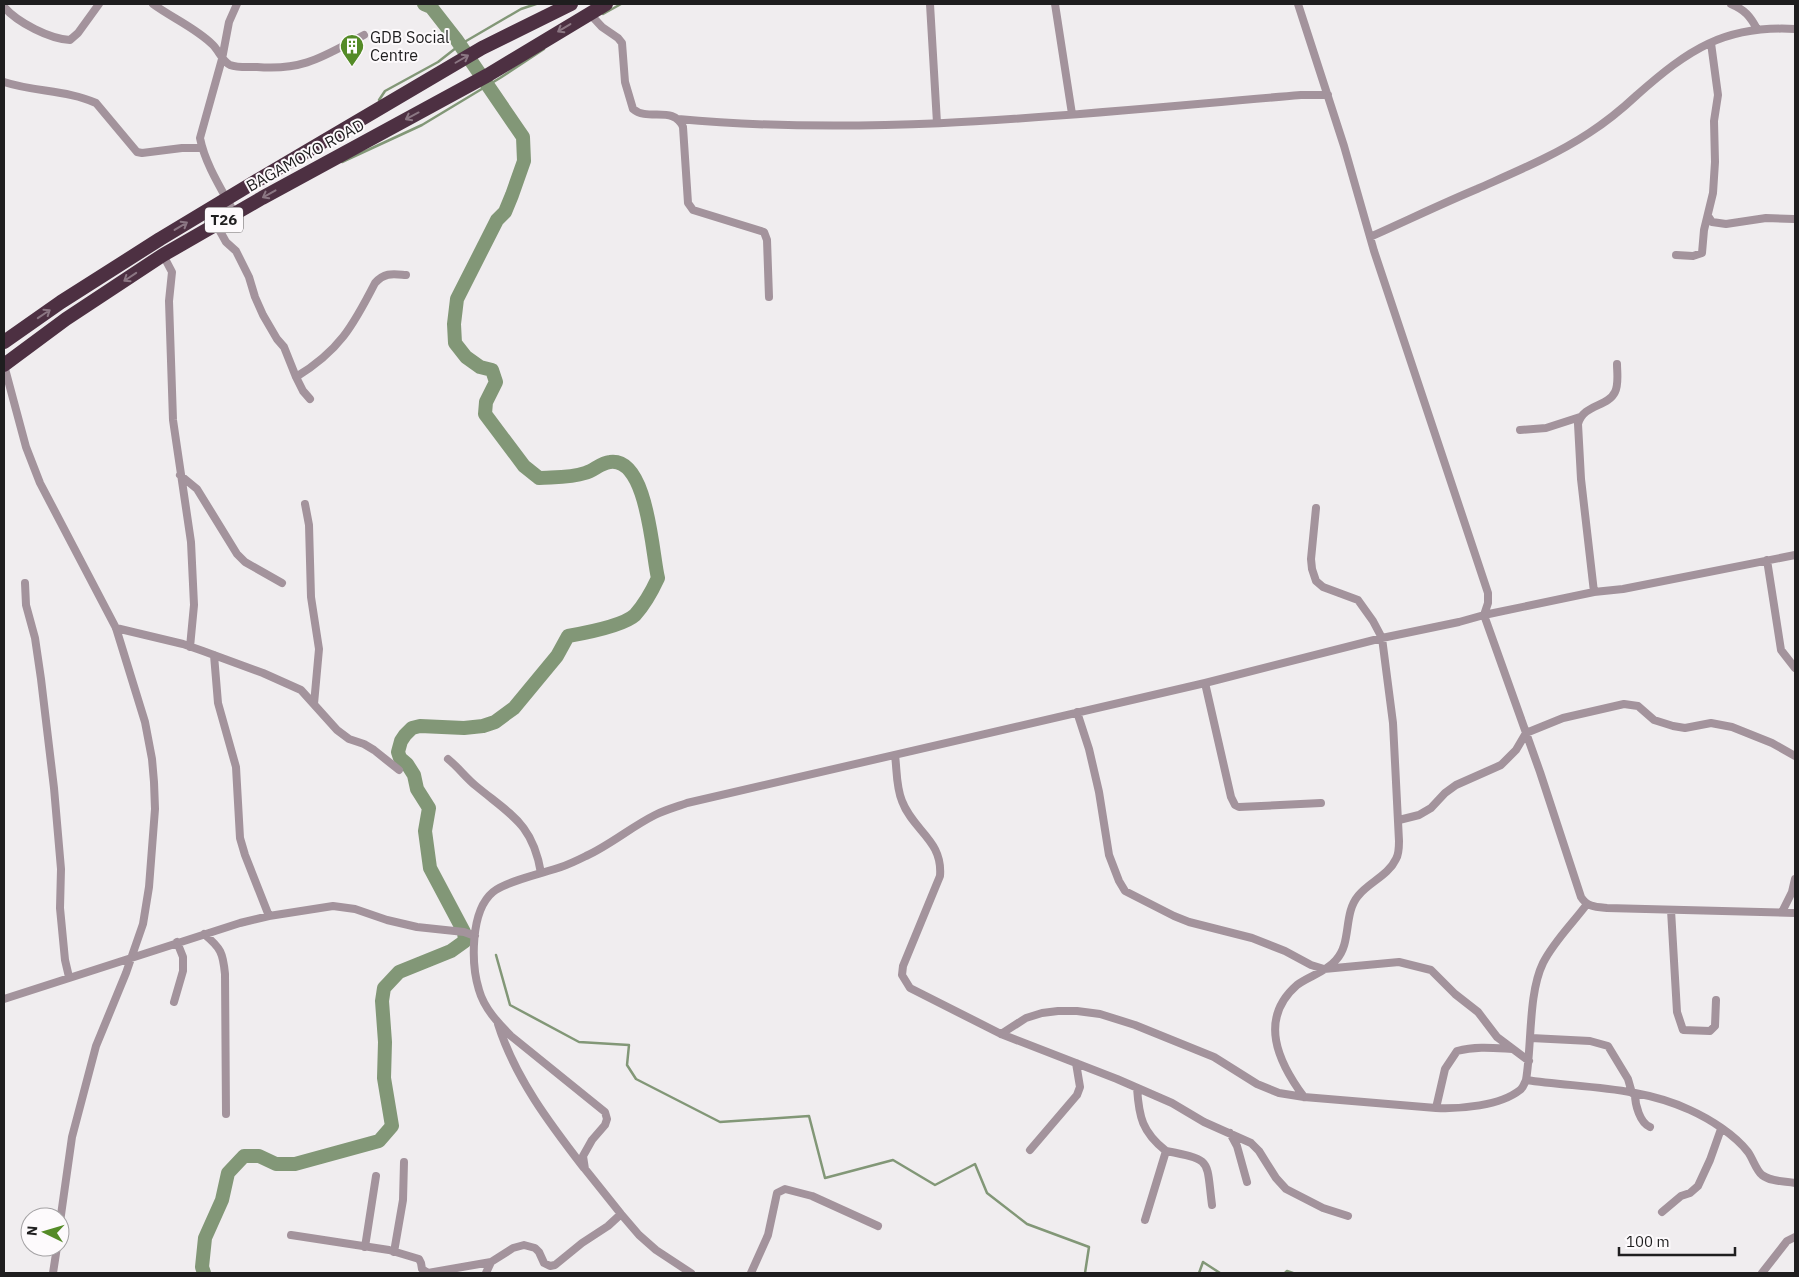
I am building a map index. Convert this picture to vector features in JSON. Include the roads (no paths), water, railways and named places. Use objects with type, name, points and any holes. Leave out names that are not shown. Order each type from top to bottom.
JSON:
[{"type":"highway","name":"BAGAMOYO ROAD","points":[[4,342],[78,291],[226,199],[482,48],[571,4]]},
{"type":"highway","name":"BAGAMOYO ROAD","points":[[4,365],[66,319],[163,255],[494,71],[606,4]]},
{"type":"street","points":[[4,7],[8,12],[40,32],[57,39],[70,40],[78,33],[99,4]]},
{"type":"street","points":[[153,4],[200,35],[213,45],[228,64],[236,66],[273,68],[300,65],[316,61],[364,36]]},
{"type":"street","points":[[234,214],[202,148],[200,138],[222,58],[229,22],[237,4]]},
{"type":"street","points":[[930,4],[937,123]]},
{"type":"street","points":[[1055,4],[1072,114]]},
{"type":"street","points":[[1298,4],[1328,95],[1370,237],[1488,593],[1488,603],[1484,615],[1581,897],[1587,904],[1594,907],[1607,908],[1795,913]]},
{"type":"street","points":[[1732,4],[1742,8],[1750,15],[1757,29]]},
{"type":"street","points":[[589,13],[602,27],[622,43],[624,82],[633,109],[640,114],[670,115],[678,119],[773,125],[937,123],[1301,95],[1328,95]]},
{"type":"street","points":[[1370,237],[1534,164],[1589,133],[1694,50],[1729,34],[1757,29],[1795,29]]},
{"type":"street","points":[[1676,255],[1693,256],[1702,253],[1704,230],[1713,193],[1714,121],[1718,96],[1711,42]]},
{"type":"street","points":[[4,82],[30,89],[57,92],[88,99],[96,103],[137,152],[202,148]]},
{"type":"street","points":[[678,119],[683,127],[688,204],[693,210],[764,232],[767,240],[769,297]]},
{"type":"street","points":[[1708,216],[1712,222],[1726,224],[1766,218],[1794,219]]},
{"type":"street","points":[[216,224],[226,242],[236,251],[250,277],[262,315],[284,347],[296,378],[310,399]]},
{"type":"street","points":[[163,255],[172,272],[169,301],[169,333],[174,427],[190,536],[194,615],[190,647]]},
{"type":"street","points":[[296,378],[324,358],[342,341],[380,277],[388,274],[406,275]]},
{"type":"street","points":[[1520,430],[1546,428],[1580,417],[1614,393],[1618,378],[1616,364]]},
{"type":"street","points":[[4,365],[26,447],[40,483],[116,628],[146,722],[154,782],[155,809],[150,887],[143,924],[132,957],[96,1046],[72,1137],[62,1207]]},
{"type":"street","points":[[1580,417],[1578,424],[1581,479],[1594,592]]},
{"type":"street","points":[[180,475],[197,489],[237,554],[250,565],[282,583]]},
{"type":"street","points":[[305,504],[310,525],[311,597],[319,649],[314,704]]},
{"type":"street","points":[[1304,1097],[1286,1071],[1278,1054],[1275,1030],[1276,1014],[1284,999],[1298,984],[1336,961],[1343,949],[1351,911],[1356,898],[1363,890],[1390,869],[1397,858],[1399,841],[1394,723],[1382,638],[1358,600],[1323,587],[1316,581],[1311,559],[1316,508]]},
{"type":"street","points":[[687,1272],[656,1250],[621,1214],[585,1169],[537,1103],[503,1040],[497,1023],[479,991],[474,960],[478,917],[484,904],[493,892],[588,855],[619,839],[655,815],[687,804],[1205,683],[1382,638],[1484,615],[1594,592],[1622,589],[1795,555]]},
{"type":"street","points":[[1767,560],[1781,650],[1795,668]]},
{"type":"street","points":[[25,583],[26,605],[41,679],[54,788],[60,860],[60,908],[65,960],[69,977]]},
{"type":"street","points":[[116,628],[190,647],[263,673],[301,690],[348,739],[364,744],[374,750],[399,770]]},
{"type":"street","points":[[214,656],[218,703],[236,767],[240,838],[269,916]]},
{"type":"street","points":[[1205,683],[1231,797],[1235,806],[1321,803]]},
{"type":"street","points":[[1399,820],[1419,815],[1431,808],[1445,793],[1456,786],[1501,765],[1513,754],[1526,733],[1563,718],[1624,704],[1632,704],[1660,722],[1685,728],[1711,723],[1726,725],[1757,736],[1795,756]]},
{"type":"street","points":[[1077,712],[1089,749],[1099,792],[1109,855],[1118,881],[1125,890],[1189,922],[1252,938],[1324,969],[1399,962],[1431,970],[1455,994],[1478,1012],[1497,1036],[1529,1061]]},
{"type":"street","points":[[895,755],[902,802],[908,814],[936,849],[941,864],[940,876],[903,966],[902,976],[910,988],[1001,1034],[1172,1103],[1204,1122],[1251,1143],[1286,1189],[1323,1208],[1348,1216]]},
{"type":"street","points":[[448,760],[516,818],[535,846],[541,873]]},
{"type":"street","points":[[1782,912],[1792,892],[1795,879]]},
{"type":"street","points":[[1001,1034],[1026,1018],[1042,1013],[1058,1010],[1100,1014],[1135,1025],[1214,1057],[1257,1084],[1279,1093],[1304,1097],[1453,1109],[1494,1102],[1521,1089],[1526,1080],[1536,990],[1544,962],[1587,904]]},
{"type":"street","points":[[4,999],[204,934],[269,916],[333,906],[354,909],[387,920],[418,927],[464,932],[475,936]]},
{"type":"street","points":[[1671,910],[1676,1001],[1681,1028],[1683,1030],[1712,1030],[1715,1026],[1716,1000]]},
{"type":"street","points":[[204,934],[220,949],[224,958],[226,1114]]},
{"type":"street","points":[[174,1002],[184,957],[177,942]]},
{"type":"street","points":[[497,1023],[605,1112],[607,1119],[605,1125],[592,1140],[583,1156],[585,1169]]},
{"type":"street","points":[[1531,1038],[1590,1042],[1608,1046],[1628,1079],[1642,1121],[1650,1127]]},
{"type":"street","points":[[1436,1108],[1445,1069],[1457,1051],[1468,1048],[1488,1047],[1512,1049]]},
{"type":"street","points":[[1030,1150],[1077,1095],[1080,1087],[1076,1063]]},
{"type":"street","points":[[1526,1080],[1616,1089],[1665,1100],[1691,1110],[1738,1140],[1749,1153],[1761,1174],[1770,1179],[1795,1183]]},
{"type":"street","points":[[1137,1088],[1139,1110],[1144,1127],[1156,1143],[1166,1151],[1196,1157],[1204,1161],[1207,1168],[1212,1205]]},
{"type":"street","points":[[1662,1212],[1681,1196],[1690,1193],[1698,1186],[1721,1129]]},
{"type":"street","points":[[1230,1133],[1237,1146],[1247,1182]]},
{"type":"street","points":[[1145,1220],[1166,1151]]},
{"type":"street","points":[[394,1252],[403,1200],[404,1162]]},
{"type":"street","points":[[365,1247],[376,1176]]},
{"type":"street","points":[[751,1273],[768,1235],[777,1193],[785,1189],[812,1196],[878,1226]]},
{"type":"street","points":[[291,1235],[394,1252],[419,1259],[422,1270],[426,1272],[490,1262],[513,1248],[524,1245],[535,1248],[550,1270],[621,1214]]},
{"type":"street","points":[[1762,1273],[1787,1241],[1795,1236]]},
{"type":"street","points":[[53,1273],[55,1257]]},
{"type":"street","points":[[486,1273],[490,1262]]},
{"type":"waterway","points":[[204,1273],[202,1267],[205,1238],[222,1200],[228,1173],[244,1156],[259,1156],[276,1164],[295,1164],[379,1141],[392,1126],[384,1078],[385,1042],[382,1001],[384,988],[399,972],[451,951],[465,941],[464,932],[430,868],[425,831],[429,808],[417,789],[414,775],[407,764],[400,758],[398,752],[401,741],[412,728],[420,726],[464,728],[483,726],[495,722],[514,708],[557,656],[568,636],[603,628],[629,619],[642,607],[658,578],[646,509],[633,475],[623,465],[610,462],[580,475],[539,478],[524,466],[485,414],[486,402],[496,382],[492,370],[480,367],[466,357],[455,343],[454,324],[457,299],[497,220],[505,212],[512,195],[524,161],[523,137],[456,39],[431,7],[424,4]]},
{"type":"waterway","points":[[379,100],[385,91],[438,62],[461,44],[521,9],[536,4]]},
{"type":"waterway","points":[[603,14],[621,4]]},
{"type":"waterway","points":[[342,162],[422,125],[544,49]]},
{"type":"waterway","points":[[496,955],[510,1005],[579,1042],[629,1045],[627,1065],[636,1079],[720,1122],[809,1116],[825,1178],[893,1160],[935,1185],[975,1164],[987,1193],[1027,1224],[1089,1247],[1085,1273]]},
{"type":"waterway","points":[[1199,1273],[1203,1262],[1220,1273]]},
{"type":"waterway","points":[[1285,1273],[1287,1271],[1293,1273]]},
{"type":"place","name":"GDB Social Centre","points":[[352,67]]}]
